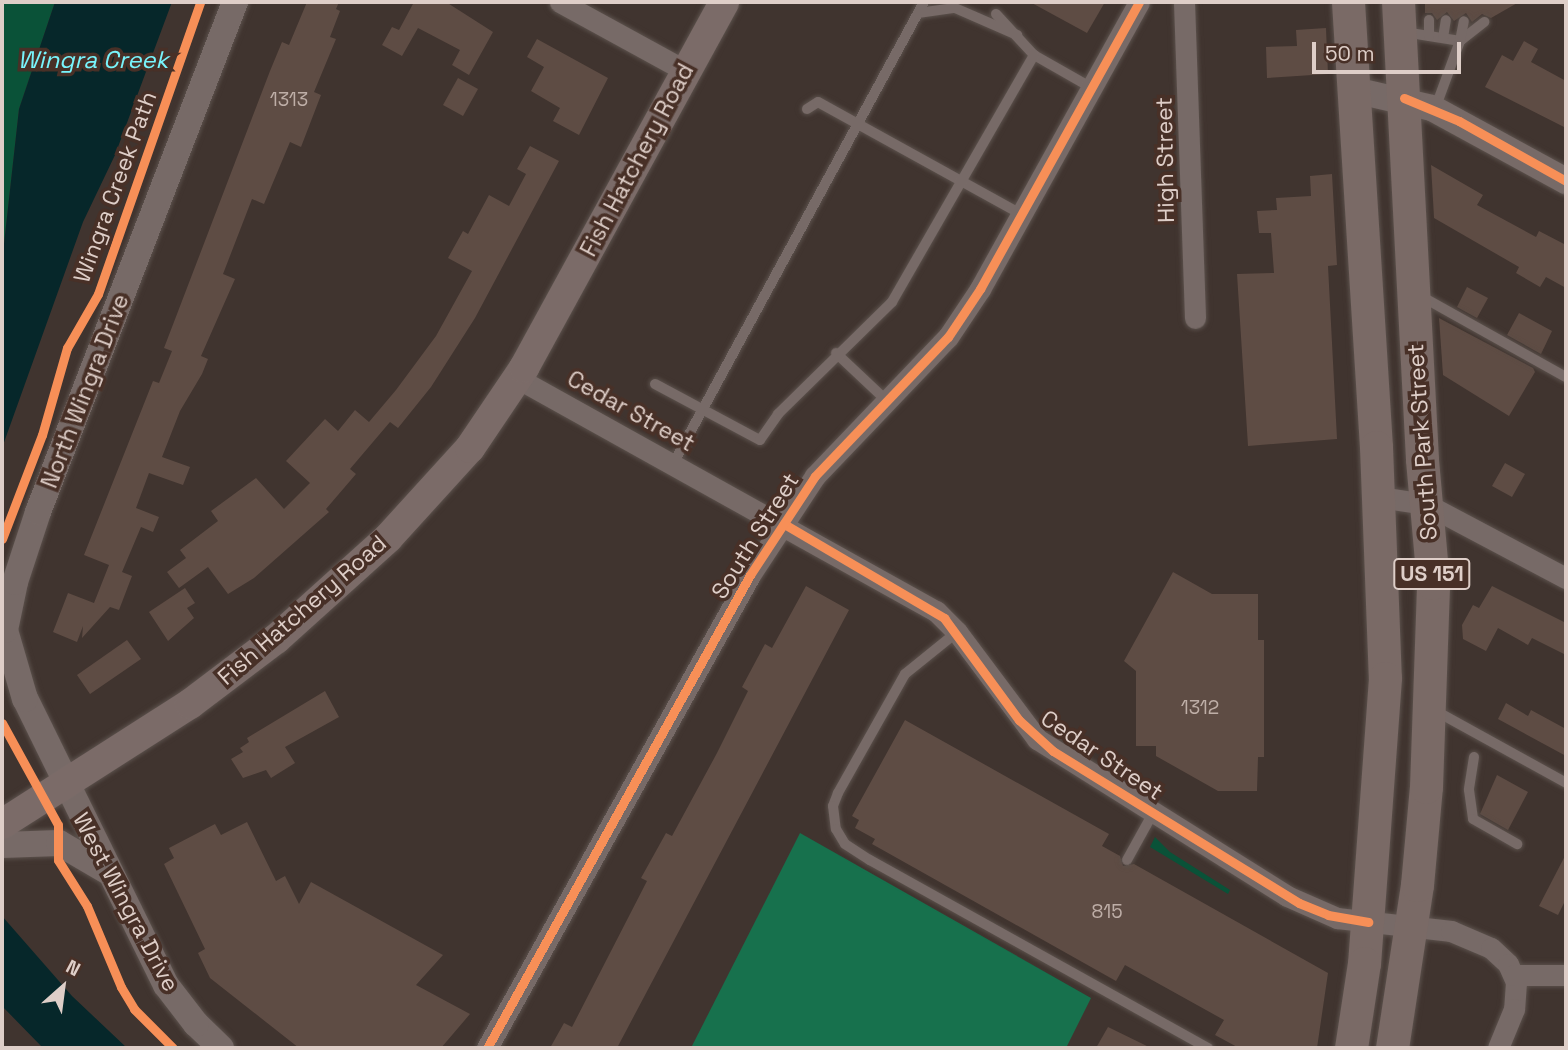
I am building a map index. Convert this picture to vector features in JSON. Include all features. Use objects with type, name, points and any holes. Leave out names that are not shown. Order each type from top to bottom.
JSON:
[{"type":"main road","name":"Fish Hatchery Road","points":[[2,824],[190,704],[315,606],[388,538],[470,448],[517,379],[724,2]]},
{"type":"main road","name":"South Park Street","points":[[1348,2],[1379,497],[1385,678],[1368,922],[1351,1048]]},
{"type":"main road","name":"South Park Street","points":[[1392,1048],[1411,927],[1426,788],[1433,583],[1412,292],[1404,98],[1414,22]]},
{"type":"street","name":"North Wingra Drive","points":[[65,782],[25,699],[5,630],[15,582],[235,2]]},
{"type":"street","points":[[560,2],[686,71]]},
{"type":"street","name":"South Street","points":[[487,1048],[746,582],[815,476],[948,337],[1021,214],[1139,2]]},
{"type":"street","name":"High Street","points":[[1184,2],[1195,318]]},
{"type":"street","points":[[1354,90],[1404,98],[1435,109],[1566,181]]},
{"type":"street","name":"Cedar Street","points":[[517,379],[784,524],[929,607],[957,632],[1031,734],[1305,906],[1368,922],[1475,939],[1501,956],[1514,975]]},
{"type":"street","points":[[1379,497],[1426,504],[1566,578]]},
{"type":"street","name":"West Wingra Drive","points":[[65,782],[166,985],[196,1024],[221,1048]]},
{"type":"street","points":[[2,845],[69,845],[109,873]]},
{"type":"street","points":[[1498,1048],[1516,1002],[1514,975],[1566,975]]},
{"type":"lane","points":[[673,464],[924,2]]},
{"type":"lane","points":[[918,13],[956,8],[1019,36]]},
{"type":"lane","points":[[996,14],[1034,55],[1090,87]]},
{"type":"lane","points":[[1443,38],[1446,20]]},
{"type":"lane","points":[[1435,109],[1460,41],[1464,21]]},
{"type":"lane","points":[[1414,22],[1443,38],[1460,41],[1484,22]]},
{"type":"lane","points":[[655,384],[760,440],[778,414],[836,354],[892,302],[1034,55]]},
{"type":"lane","points":[[807,109],[818,102],[1021,214]]},
{"type":"lane","points":[[1412,292],[1566,377]]},
{"type":"lane","points":[[836,354],[887,401]]},
{"type":"lane","points":[[957,632],[905,674],[838,793],[833,806],[836,829],[845,844],[1208,1048]]},
{"type":"lane","points":[[1430,707],[1566,783]]},
{"type":"lane","points":[[1474,757],[1469,790],[1473,818],[1517,844]]},
{"type":"lane","points":[[1127,860],[1153,813]]},
{"type":"green space","points":[[2,2],[55,2],[19,109],[2,262]]},
{"type":"green space","points":[[800,833],[1091,998],[1066,1048],[691,1048]]},
{"type":"green space","points":[[1155,837],[1170,852],[1230,890],[1228,894],[1150,847]]},
{"type":"water","name":"Wingra Creek","points":[[55,2],[172,2],[115,155],[83,222],[2,448],[2,262],[19,109]]},
{"type":"water","points":[[2,916],[72,996],[127,1048],[43,1048],[2,1006]]},
{"type":"building","points":[[307,2],[339,2],[336,9],[340,11],[330,37],[336,39],[314,92],[321,95],[301,147],[290,142],[264,204],[252,199],[223,274],[235,279],[201,356],[208,359],[202,374],[180,411],[162,457],[190,467],[183,485],[149,473],[136,508],[159,517],[153,532],[141,527],[122,572],[132,576],[119,610],[110,607],[82,638],[83,626],[77,642],[53,632],[68,593],[94,603],[109,565],[84,555],[153,381],[159,383],[172,351],[164,348],[270,71],[282,42],[289,45]]},
{"type":"building","points":[[414,2],[446,2],[493,32],[469,75],[452,65],[460,50],[418,28],[402,56],[382,45],[392,27],[399,30]]},
{"type":"building","points":[[1030,2],[1105,2],[1087,33]]},
{"type":"building","points":[[1425,2],[1519,2],[1491,18],[1482,14],[1472,22],[1466,13],[1454,21],[1447,12],[1437,20],[1432,13],[1425,13]]},
{"type":"building","points":[[1326,28],[1328,74],[1267,78],[1266,47],[1297,46],[1296,30]]},
{"type":"building","points":[[537,39],[608,78],[579,135],[553,121],[560,108],[531,91],[544,67],[527,57]]},
{"type":"building","points":[[1524,41],[1538,49],[1531,62],[1566,81],[1566,128],[1485,87],[1502,55],[1513,61]]},
{"type":"building","points":[[458,78],[478,89],[463,116],[443,105]]},
{"type":"building","points":[[530,146],[559,161],[475,318],[431,387],[398,428],[390,422],[350,469],[356,474],[326,509],[329,512],[254,578],[228,594],[208,567],[179,588],[167,572],[186,558],[180,550],[218,521],[211,511],[256,478],[284,509],[310,483],[286,461],[325,419],[338,431],[355,410],[369,422],[396,390],[436,336],[472,271],[448,258],[463,231],[468,234],[489,195],[509,206],[526,174],[517,169]]},
{"type":"building","points":[[1431,165],[1483,195],[1477,205],[1536,237],[1539,231],[1566,245],[1566,288],[1546,277],[1540,287],[1516,273],[1519,267],[1434,218]]},
{"type":"building","points":[[1332,174],[1337,265],[1328,266],[1337,439],[1248,446],[1237,274],[1274,273],[1271,233],[1259,233],[1257,211],[1277,210],[1276,198],[1311,196],[1310,176]]},
{"type":"building","points":[[1467,287],[1488,298],[1477,318],[1457,307]]},
{"type":"building","points":[[1519,313],[1552,331],[1541,354],[1507,335]]},
{"type":"building","points":[[1439,318],[1533,368],[1535,372],[1509,416],[1443,375]]},
{"type":"building","points":[[1505,463],[1525,474],[1512,497],[1492,486]]},
{"type":"building","points":[[1173,572],[1212,594],[1258,594],[1258,640],[1264,640],[1264,757],[1258,757],[1257,791],[1218,791],[1156,756],[1156,746],[1136,746],[1136,671],[1124,661]]},
{"type":"building","points":[[806,586],[849,610],[617,1048],[550,1048],[564,1023],[572,1027],[647,881],[641,878],[666,833],[672,836],[748,691],[742,687],[765,644],[772,648]]},
{"type":"building","points":[[1492,586],[1566,623],[1566,655],[1532,638],[1528,645],[1498,628],[1486,651],[1463,639],[1462,625],[1473,605],[1479,608]]},
{"type":"building","points":[[185,588],[195,603],[187,608],[194,618],[168,641],[149,612]]},
{"type":"building","points":[[127,640],[141,659],[90,694],[77,675]]},
{"type":"building","points":[[325,691],[339,717],[285,747],[295,763],[271,778],[266,770],[243,778],[231,759],[243,752],[240,748],[249,742],[247,738]]},
{"type":"building","points":[[1506,703],[1528,716],[1531,710],[1566,729],[1566,756],[1498,719]]},
{"type":"building","points":[[905,720],[1109,834],[1102,846],[1120,856],[1123,866],[1134,864],[1328,973],[1317,1048],[1239,1048],[1215,1035],[1224,1020],[1125,965],[1116,981],[872,844],[875,839],[855,828],[859,820],[852,816]]},
{"type":"building","points":[[1497,775],[1528,792],[1508,830],[1480,814]]},
{"type":"building","points":[[247,822],[276,881],[285,876],[299,904],[311,882],[443,955],[416,985],[470,1014],[441,1048],[299,1048],[210,978],[198,953],[205,949],[164,864],[174,858],[169,848],[215,824],[221,835]]},
{"type":"building","points":[[1566,854],[1566,899],[1558,915],[1539,906]]},
{"type":"building","points":[[1108,1027],[1151,1048],[1096,1048]]},
{"type":"cycle path","name":"Wingra Creek Path","points":[[2,539],[42,435],[67,348],[98,294],[200,2]]},
{"type":"cycle path","points":[[487,1048],[750,575],[815,476],[948,337],[980,289],[1139,2]]},
{"type":"cycle path","points":[[1404,98],[1459,121],[1566,181]]},
{"type":"cycle path","points":[[784,524],[944,618],[1019,720],[1053,751],[1299,903],[1328,915],[1368,922]]},
{"type":"cycle path","points":[[2,723],[58,825],[58,860],[87,906],[121,987],[134,1009],[173,1048]]}]
